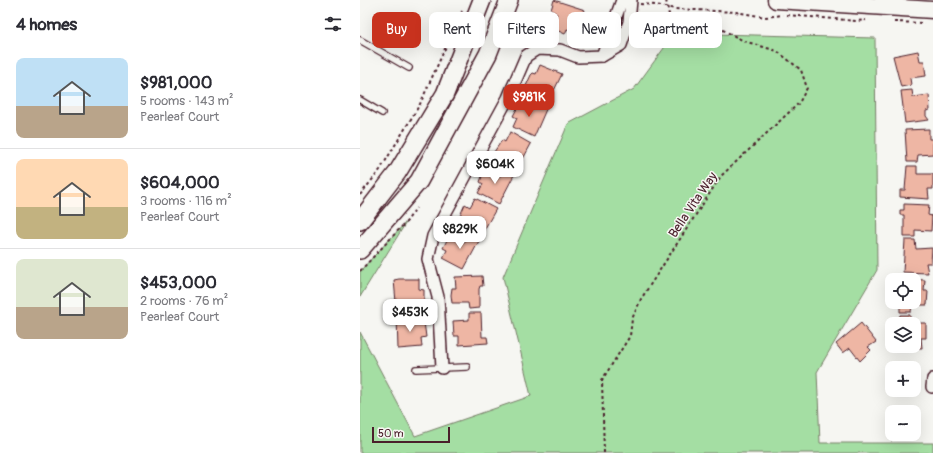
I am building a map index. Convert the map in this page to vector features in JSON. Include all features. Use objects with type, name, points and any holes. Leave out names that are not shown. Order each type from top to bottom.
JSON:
[{"type":"main road","points":[[360,221],[397,173],[445,94],[482,0]]},
{"type":"main road","points":[[360,250],[419,181],[488,54],[508,0]]},
{"type":"street","points":[[621,13],[628,0]]},
{"type":"street","points":[[442,368],[438,297],[428,259],[433,236],[508,98],[526,56],[537,49],[560,50],[578,57],[602,56],[621,45],[629,22],[628,0]]},
{"type":"street","points":[[776,0],[821,2],[929,17]]},
{"type":"street","points":[[621,31],[625,32]]},
{"type":"street","points":[[602,56],[605,48]]},
{"type":"lane","points":[[360,40],[409,68]]},
{"type":"lane","points":[[360,100],[382,113]]},
{"type":"lane","points":[[416,369],[467,368]]},
{"type":"path","points":[[628,0],[668,8],[736,12],[765,17],[780,14],[857,21],[871,19]]},
{"type":"path","name":"Bella Vita Way","points":[[604,453],[602,380],[630,336],[632,319],[641,299],[721,176],[798,103],[807,88],[802,70],[777,51],[744,41],[721,29],[683,25],[669,15],[666,0]]},
{"type":"path","points":[[360,195],[380,170],[420,104],[465,5]]},
{"type":"path","points":[[886,21],[918,24],[929,17]]},
{"type":"path","points":[[360,271],[407,221]]},
{"type":"green space","points":[[722,34],[875,38],[877,270],[817,372],[820,443],[933,443],[933,453],[360,453],[360,332],[415,436],[531,396],[503,277],[568,124],[634,89],[664,48],[722,48]]},
{"type":"green space","points":[[407,221],[360,297],[360,271]]},
{"type":"building","points":[[554,0],[585,10],[584,12],[567,12],[567,29],[565,34],[559,31],[559,12],[554,12],[551,10]]},
{"type":"building","points":[[918,51],[920,61],[924,61],[926,76],[910,78],[911,85],[901,87],[893,56]]},
{"type":"building","points":[[540,65],[562,74],[548,103],[539,99],[541,92],[526,86],[531,75],[533,73],[536,74]]},
{"type":"building","points":[[912,90],[913,97],[929,95],[930,110],[926,111],[926,116],[929,120],[905,123],[901,91]]},
{"type":"building","points":[[520,103],[534,109],[538,103],[547,107],[534,137],[513,127],[517,118],[513,116]]},
{"type":"building","points":[[929,129],[929,139],[933,139],[933,154],[918,155],[917,162],[907,162],[905,130]]},
{"type":"building","points":[[510,132],[531,144],[516,172],[506,167],[508,160],[494,152],[502,140],[505,142]]},
{"type":"building","points":[[907,166],[917,166],[917,174],[933,174],[933,189],[928,189],[929,199],[900,197],[900,190],[905,190]]},
{"type":"building","points":[[485,168],[500,176],[504,170],[514,175],[499,204],[478,193],[483,184],[480,182]]},
{"type":"building","points":[[475,198],[496,209],[480,237],[470,232],[473,226],[459,218],[465,204],[470,207]]},
{"type":"building","points":[[904,204],[929,205],[928,215],[932,216],[931,231],[915,230],[915,237],[904,237],[904,215],[900,215],[900,210],[904,210]]},
{"type":"building","points":[[450,234],[464,242],[468,236],[479,241],[464,269],[443,258],[447,250],[443,248]]},
{"type":"building","points":[[905,240],[915,240],[916,249],[932,248],[931,263],[926,263],[928,273],[903,272]]},
{"type":"building","points":[[482,276],[483,286],[480,286],[479,289],[479,308],[469,309],[468,303],[452,303],[452,288],[456,288],[455,277]]},
{"type":"building","points":[[419,279],[419,289],[424,290],[424,304],[408,306],[408,312],[397,313],[394,280]]},
{"type":"building","points":[[921,280],[925,280],[924,291],[928,291],[927,305],[921,305]]},
{"type":"building","points":[[900,309],[911,309],[911,312],[900,312]]},
{"type":"building","points":[[469,313],[481,313],[482,337],[487,337],[488,343],[459,345],[459,336],[454,336],[453,321],[469,320]]},
{"type":"building","points":[[900,315],[910,315],[910,317],[900,317]]},
{"type":"building","points":[[408,316],[409,323],[424,322],[426,337],[421,338],[422,347],[398,349],[397,317]]},
{"type":"building","points":[[861,323],[876,342],[868,347],[871,350],[860,361],[850,348],[843,353],[836,344]]},
{"type":"building","points":[[921,323],[926,323],[926,338],[921,338]]}]
